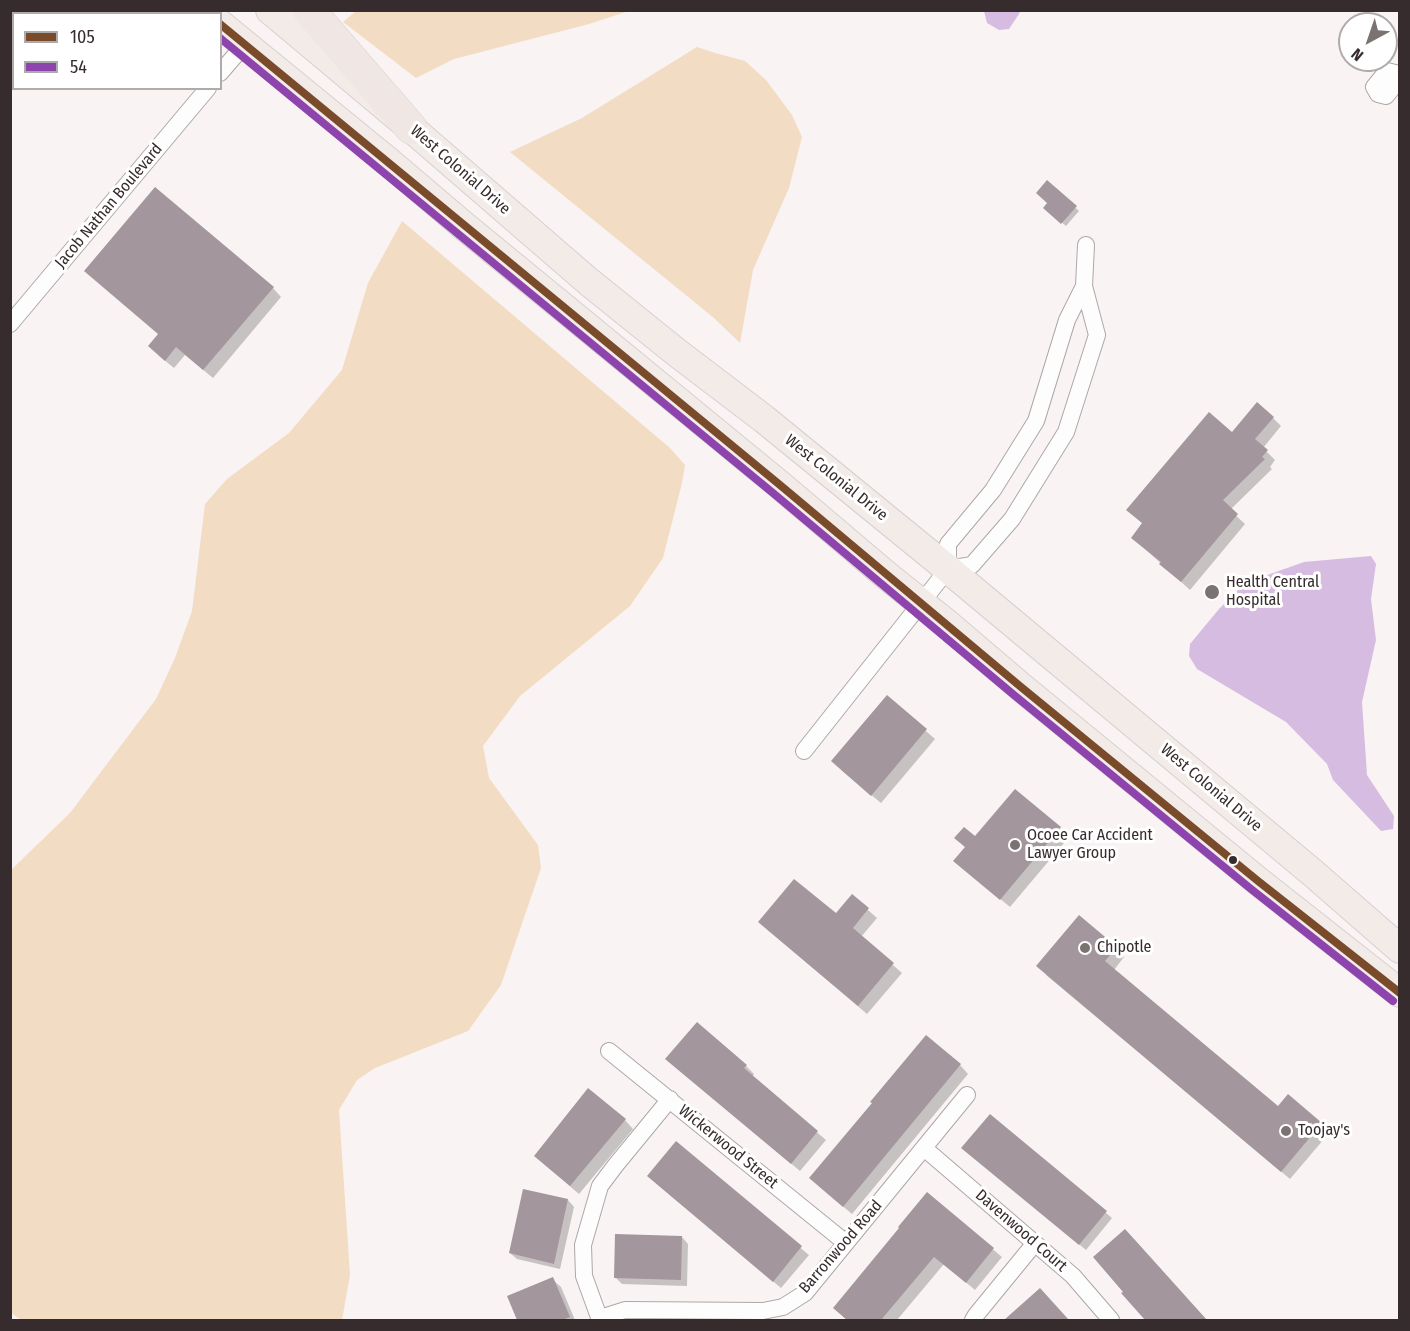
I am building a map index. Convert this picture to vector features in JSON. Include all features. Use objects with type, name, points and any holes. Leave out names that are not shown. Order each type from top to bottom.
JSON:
[{"type":"highway","name":"West Colonial Drive","points":[[270,10],[614,303],[764,419],[948,569],[1314,874],[1400,949]]},
{"type":"highway","points":[[309,10],[411,128]]},
{"type":"highway","points":[[222,26],[1039,702],[1258,881],[1400,993]]},
{"type":"street","points":[[222,71],[245,44]]},
{"type":"street","points":[[1376,97],[1386,96],[1398,81],[1397,72]]},
{"type":"street","name":"Jacob Nathan Boulevard","points":[[10,324],[206,90]]},
{"type":"street","points":[[948,569],[972,565],[1012,519],[1066,432],[1097,335],[1084,286],[1086,245]]},
{"type":"street","points":[[804,751],[948,569],[948,544],[993,490],[1036,421],[1067,320],[1084,286]]},
{"type":"street","name":"Wickerwood Street","points":[[609,1051],[846,1243]]},
{"type":"street","name":"Barronwood Road","points":[[600,1319],[625,1310],[763,1311],[783,1307],[805,1293],[967,1095]]},
{"type":"street","points":[[600,1319],[585,1276],[583,1245],[600,1186],[670,1099]]},
{"type":"street","name":"Davenwood Court","points":[[924,1148],[1073,1276],[1111,1320]]},
{"type":"street","points":[[973,1320],[1035,1243]]},
{"type":"shaded area","points":[[984,10],[1020,11],[1009,29],[999,30],[987,23]]},
{"type":"shaded area","points":[[356,11],[629,11],[589,24],[454,59],[416,78],[343,22]]},
{"type":"shaded area","points":[[697,47],[745,61],[766,80],[792,115],[802,137],[789,188],[753,270],[740,343],[714,318],[510,152],[582,118]]},
{"type":"shaded area","points":[[402,221],[670,448],[685,465],[663,558],[630,606],[520,696],[483,746],[489,778],[538,845],[541,868],[501,985],[468,1031],[375,1068],[357,1080],[339,1110],[350,1275],[342,1320],[21,1320],[10,1312],[11,870],[70,813],[156,699],[175,658],[192,611],[205,504],[227,479],[289,433],[342,370],[368,283]]},
{"type":"shaded area","points":[[1371,556],[1376,564],[1371,599],[1376,640],[1362,702],[1367,775],[1394,816],[1393,829],[1381,831],[1333,780],[1327,764],[1286,722],[1197,669],[1189,656],[1190,644],[1219,609],[1245,583],[1304,562]]},
{"type":"building","points":[[1047,180],[1077,206],[1061,224],[1043,208],[1047,203],[1036,193]]},
{"type":"building","points":[[155,187],[274,287],[203,370],[176,347],[165,361],[148,346],[158,334],[84,271]]},
{"type":"building","points":[[1257,402],[1274,417],[1255,439],[1268,450],[1262,457],[1265,459],[1223,500],[1238,514],[1181,582],[1159,564],[1161,562],[1131,538],[1142,523],[1126,510],[1209,412],[1232,432]]},
{"type":"building","points":[[887,695],[927,729],[871,796],[831,761]]},
{"type":"building","points":[[1015,789],[1061,827],[1000,900],[953,861],[965,847],[954,838],[964,827],[975,836]]},
{"type":"building","points":[[794,879],[836,913],[852,894],[869,908],[853,928],[894,963],[858,1006],[758,922]]},
{"type":"building","points":[[1079,915],[1117,947],[1105,961],[1278,1106],[1288,1094],[1322,1123],[1281,1172],[1036,966]]},
{"type":"building","points":[[697,1022],[747,1065],[744,1068],[818,1131],[791,1164],[665,1059]]},
{"type":"building","points":[[926,1035],[961,1064],[843,1207],[809,1178]]},
{"type":"building","points":[[588,1088],[626,1119],[570,1186],[534,1156]]},
{"type":"building","points":[[990,1114],[1107,1211],[1079,1245],[961,1148]]},
{"type":"building","points":[[676,1141],[802,1246],[773,1282],[647,1176]]},
{"type":"building","points":[[523,1189],[568,1199],[554,1264],[509,1253]]},
{"type":"building","points":[[927,1192],[994,1248],[966,1283],[934,1257],[881,1320],[847,1320],[833,1308]]},
{"type":"building","points":[[1125,1229],[1207,1320],[1145,1320],[1093,1257]]},
{"type":"building","points":[[615,1234],[682,1236],[681,1280],[614,1278]]},
{"type":"building","points":[[553,1277],[570,1317],[562,1320],[517,1320],[507,1296]]},
{"type":"building","points":[[1040,1288],[1069,1320],[1004,1320]]},
{"type":"transit line","name":"105","points":[[222,26],[780,485],[1021,687],[1258,881],[1400,993]]},
{"type":"transit line","name":"54","points":[[222,40],[773,493],[1014,695],[1251,889],[1393,1001]]},
{"type":"place","name":"Health Central Hospital","points":[[1212,592]]},
{"type":"place","name":"Ocoee Car Accident Lawyer Group","points":[[1015,845]]},
{"type":"place","name":"Chipotle","points":[[1085,948]]},
{"type":"place","name":"Toojay's","points":[[1286,1131]]}]
